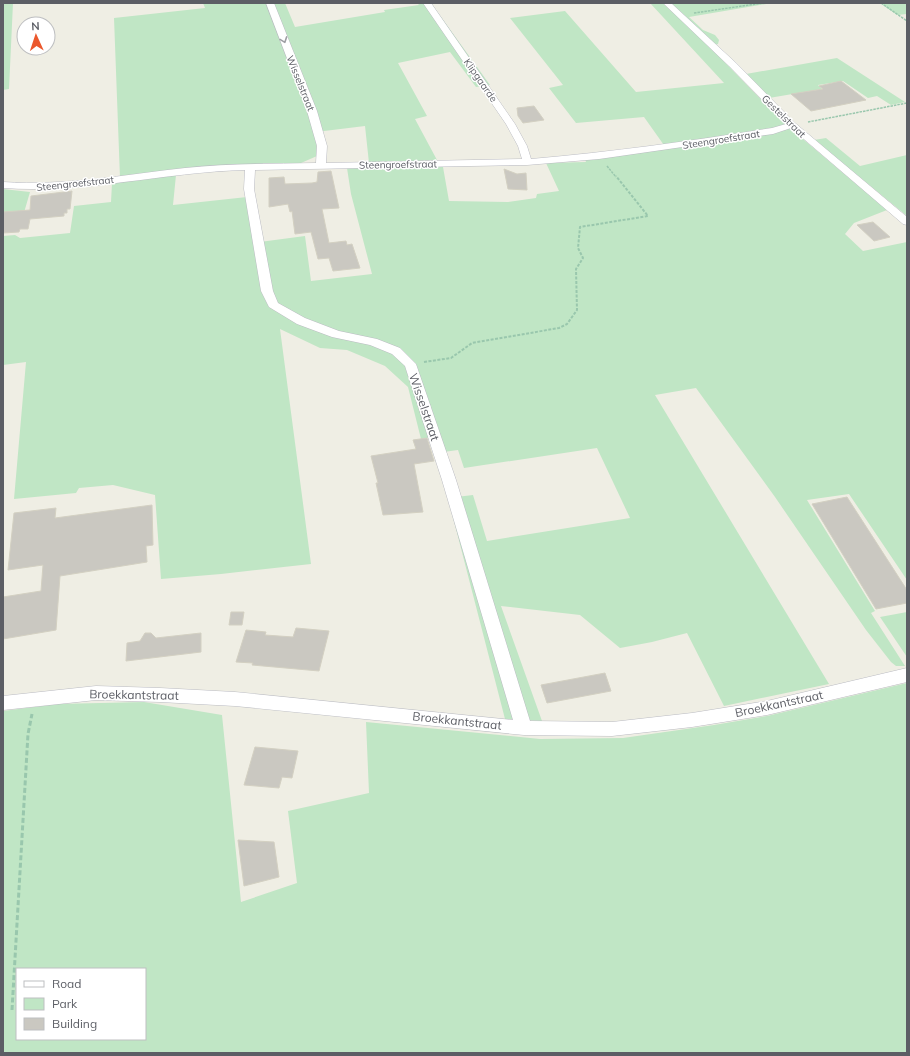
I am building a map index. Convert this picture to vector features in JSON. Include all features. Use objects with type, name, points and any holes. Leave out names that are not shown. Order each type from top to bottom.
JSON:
[{"type":"street","name":"Wisselstraat","points":[[270,3],[312,111],[322,146],[321,165]]},
{"type":"street","name":"Klipgaarde","points":[[427,3],[488,88],[515,130],[525,150],[527,162]]},
{"type":"street","name":"Gestelstraat","points":[[667,3],[733,64],[792,125],[907,222]]},
{"type":"street","name":"Steengroefstraat","points":[[3,185],[53,187],[181,171],[321,165],[527,162],[599,156],[730,138],[773,131],[792,125]]},
{"type":"street","name":"Wisselstraat","points":[[250,168],[249,189],[267,291],[273,305],[300,320],[336,334],[373,342],[396,351],[410,364],[449,480],[524,728]]},
{"type":"street","name":"Broekkantstraat","points":[[3,703],[96,693],[235,699],[524,728],[612,729],[692,720],[767,708],[907,675]]},
{"type":"path","points":[[709,12],[763,3]]},
{"type":"path","points":[[881,3],[907,22]]},
{"type":"path","points":[[792,125],[907,103]]},
{"type":"path","points":[[410,364],[451,358],[472,343],[559,328],[567,324],[577,310],[576,269],[582,258],[578,248],[580,227],[648,216],[599,156]]},
{"type":"path","points":[[12,1010],[28,734],[33,710],[38,699]]},
{"type":"green space","points":[[3,3],[13,3],[9,89],[3,90]]},
{"type":"green space","points":[[203,3],[285,3],[295,27],[419,5],[417,3],[431,3],[490,85],[476,87],[450,52],[398,63],[427,116],[415,119],[437,160],[369,163],[365,126],[316,132],[317,156],[301,163],[263,163],[262,166],[120,178],[114,18],[205,8]]},
{"type":"green space","points":[[650,3],[772,3],[689,17],[703,30],[715,35],[719,40],[718,44],[709,46],[784,123],[887,210],[854,223],[845,234],[863,251],[907,242],[907,580],[849,494],[807,500],[875,611],[871,613],[905,666],[896,666],[891,662],[866,630],[775,497],[696,388],[655,395],[829,684],[724,706],[687,633],[620,648],[580,615],[501,606],[542,721],[505,719],[448,498],[473,495],[487,541],[630,518],[597,448],[464,468],[458,450],[436,453],[432,437],[421,439],[408,387],[385,366],[347,350],[320,348],[280,329],[311,564],[161,579],[155,495],[113,485],[79,488],[76,493],[14,499],[26,362],[3,365],[3,236],[15,235],[20,238],[70,233],[74,206],[111,202],[112,183],[176,175],[173,205],[247,197],[253,243],[305,236],[311,281],[372,274],[351,194],[347,168],[443,167],[449,201],[508,202],[536,198],[537,194],[559,191],[546,163],[586,162],[585,159],[666,148],[644,117],[576,123],[549,88],[563,85],[510,18],[565,11],[636,92],[724,83]]},
{"type":"green space","points":[[880,3],[907,3],[907,14],[897,15]]},
{"type":"green space","points":[[837,58],[905,102],[891,105],[877,96],[868,98],[843,81],[818,85],[822,89],[769,98],[746,74]]},
{"type":"green space","points":[[826,138],[860,166],[907,155],[907,216],[814,140]]},
{"type":"green space","points":[[3,189],[30,192],[23,216],[3,218]]},
{"type":"green space","points":[[907,612],[907,657],[880,617]]},
{"type":"green space","points":[[907,683],[907,1053],[3,1053],[3,711],[57,704],[144,702],[222,715],[241,902],[297,883],[288,811],[369,793],[366,722],[540,739],[623,738],[767,716]]},
{"type":"building","points":[[841,81],[866,100],[811,111],[791,94],[823,89],[819,86]]},
{"type":"building","points":[[534,106],[544,120],[523,123],[518,116],[517,108]]},
{"type":"building","points":[[504,169],[517,174],[526,173],[527,190],[508,189]]},
{"type":"building","points":[[331,171],[339,208],[322,209],[329,243],[346,241],[347,245],[352,244],[360,268],[333,271],[329,258],[318,259],[311,232],[295,234],[292,211],[290,212],[288,204],[269,207],[269,178],[284,177],[285,184],[312,183],[317,182],[318,172]]},
{"type":"building","points":[[72,191],[70,209],[67,209],[67,213],[64,213],[64,216],[30,219],[28,229],[20,229],[19,232],[3,233],[3,212],[30,210],[31,196]]},
{"type":"building","points":[[873,222],[890,237],[874,241],[857,225]]},
{"type":"building","points":[[427,438],[434,461],[414,464],[423,512],[383,515],[376,483],[378,483],[371,456],[416,449],[413,440]]},
{"type":"building","points":[[847,497],[907,590],[907,603],[876,609],[812,504]]},
{"type":"building","points":[[152,505],[153,545],[146,546],[147,562],[60,576],[56,630],[3,639],[3,597],[41,591],[43,565],[8,570],[14,513],[56,508],[55,518]]},
{"type":"building","points":[[231,612],[244,612],[242,625],[229,625]]},
{"type":"building","points":[[296,628],[329,631],[319,671],[252,665],[253,663],[236,662],[246,630],[266,632],[265,635],[293,637]]},
{"type":"building","points":[[145,633],[151,633],[156,638],[201,633],[201,652],[126,661],[127,643],[140,641]]},
{"type":"building","points":[[605,673],[611,691],[547,703],[541,685]]},
{"type":"building","points":[[255,747],[298,751],[292,778],[282,777],[279,788],[244,785]]},
{"type":"building","points":[[238,840],[274,842],[279,877],[244,886]]}]
